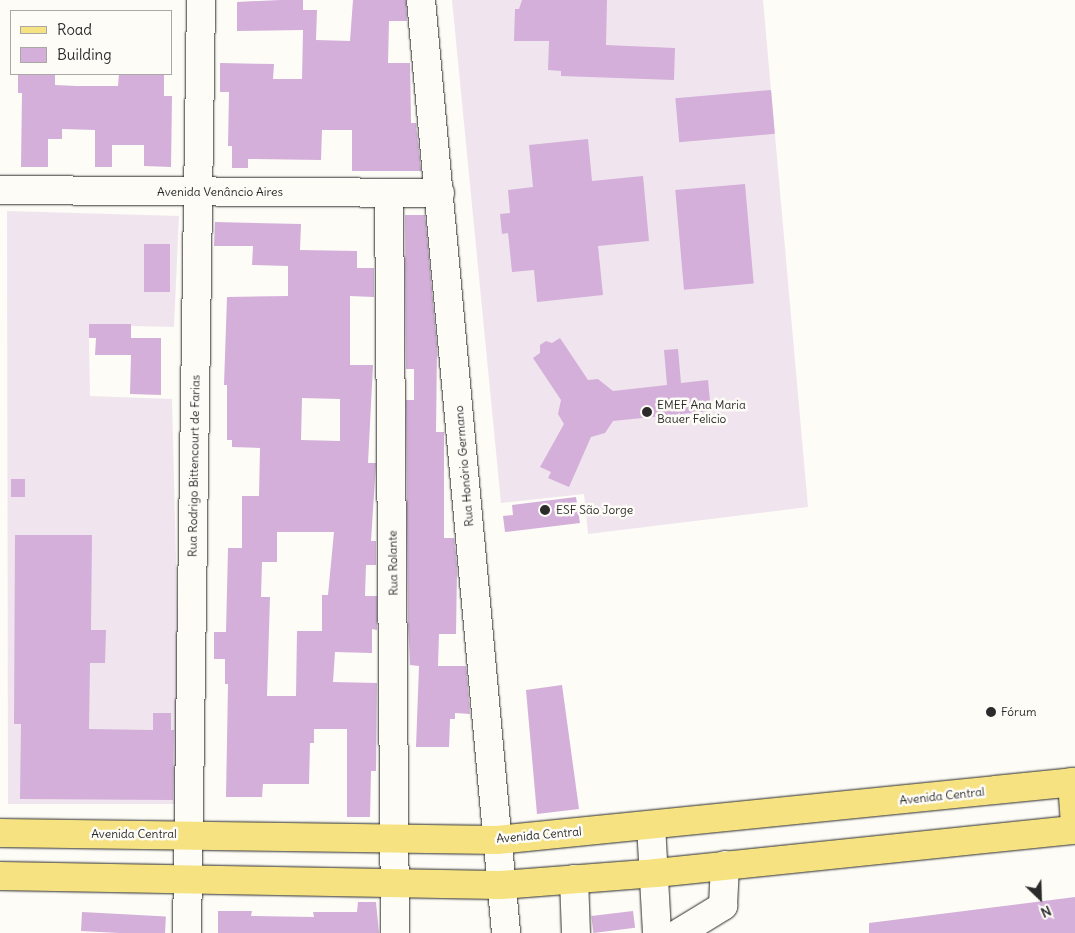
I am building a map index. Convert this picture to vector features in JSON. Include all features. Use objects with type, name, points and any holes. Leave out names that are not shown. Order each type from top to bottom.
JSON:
[{"type":"main road","name":"Avenida Central","points":[[0,833],[497,840],[1074,782]]},
{"type":"main road","points":[[1074,782],[1075,824]]},
{"type":"main road","points":[[0,876],[396,885],[502,885],[656,873],[1075,830]]},
{"type":"street","name":"Rua Rodrigo Bittencourt de Farias","points":[[187,933],[201,0]]},
{"type":"street","name":"Rua Honório Germano","points":[[421,0],[506,933]]},
{"type":"street","name":"Avenida Venâncio Aires","points":[[0,190],[440,193]]},
{"type":"street","name":"Rua Rolante","points":[[389,194],[396,838],[395,933]]},
{"type":"street","points":[[650,825],[656,873],[657,933]]},
{"type":"street","points":[[679,933],[723,906],[726,865]]},
{"type":"street","points":[[574,879],[576,933]]},
{"type":"shaded area","points":[[452,0],[763,0],[808,507],[588,534],[584,494],[501,503]]},
{"type":"shaded area","points":[[7,211],[179,216],[174,327],[89,325],[89,338],[90,396],[172,399],[182,804],[8,804]]},
{"type":"building","points":[[303,0],[303,10],[317,10],[316,40],[350,41],[353,0],[406,0],[407,21],[389,21],[388,63],[410,63],[411,123],[416,123],[421,171],[352,171],[352,130],[322,130],[321,160],[248,159],[248,168],[232,168],[232,146],[228,146],[229,92],[220,92],[220,63],[274,64],[273,79],[302,79],[303,30],[237,31],[237,2]]},
{"type":"building","points":[[522,0],[607,0],[606,45],[675,48],[674,80],[561,76],[561,71],[548,70],[549,41],[514,41],[515,9],[519,9]]},
{"type":"building","points":[[18,75],[55,75],[55,85],[118,86],[119,75],[164,75],[164,96],[172,96],[171,167],[144,166],[144,145],[112,145],[112,167],[95,167],[95,130],[62,129],[62,139],[48,139],[48,167],[21,167],[22,93],[18,93]]},
{"type":"building","points":[[771,90],[775,134],[679,142],[675,98]]},
{"type":"building","points":[[588,139],[592,181],[643,176],[649,241],[598,246],[603,295],[537,302],[534,270],[512,272],[508,233],[502,234],[500,214],[510,213],[508,190],[533,187],[529,145]]},
{"type":"building","points":[[745,184],[754,284],[684,290],[675,190]]},
{"type":"building","points":[[405,215],[425,215],[437,347],[436,432],[444,432],[444,538],[454,538],[457,569],[456,634],[439,634],[438,666],[466,666],[470,714],[455,713],[455,719],[450,719],[449,747],[416,747],[419,666],[410,665],[406,400],[414,400],[414,369],[406,369]]},
{"type":"building","points":[[215,222],[301,224],[300,250],[357,251],[357,268],[374,268],[374,297],[350,296],[350,365],[373,365],[368,463],[376,463],[371,541],[376,541],[376,565],[366,565],[365,596],[377,596],[377,630],[372,629],[372,653],[335,652],[333,682],[377,683],[376,771],[371,771],[370,817],[347,817],[347,729],[314,729],[314,743],[310,743],[309,784],[263,784],[262,797],[226,797],[228,684],[225,684],[225,659],[214,659],[214,632],[226,632],[228,548],[242,548],[242,496],[259,496],[260,448],[232,447],[232,440],[227,440],[227,385],[224,385],[227,297],[288,296],[288,266],[252,265],[253,246],[214,246]],"holes":[[[302,398],[340,399],[340,441],[301,440]],[[277,532],[334,532],[328,595],[322,595],[322,631],[297,631],[296,696],[267,696],[270,597],[261,597],[262,562],[277,562]]]},
{"type":"building","points":[[144,244],[170,244],[170,292],[144,292]]},
{"type":"building","points":[[89,324],[131,324],[131,338],[161,338],[161,395],[130,394],[131,355],[95,355],[96,338],[89,338]]},
{"type":"building","points":[[560,338],[588,380],[598,379],[613,391],[667,385],[664,350],[678,349],[681,383],[708,380],[711,411],[613,421],[605,433],[591,437],[569,487],[548,478],[551,472],[540,467],[564,424],[558,414],[561,400],[533,358],[540,353],[540,345],[546,341],[552,343]]},
{"type":"building","points":[[11,479],[25,479],[25,497],[11,497]]},
{"type":"building","name":"ESF São Jorge","points":[[576,497],[580,523],[505,532],[503,516],[513,515],[512,505]]},
{"type":"building","points":[[15,535],[92,535],[91,630],[106,630],[105,663],[90,663],[89,729],[153,730],[153,713],[171,713],[171,730],[174,730],[173,800],[20,799],[21,724],[14,724]]},
{"type":"building","points":[[562,685],[579,809],[537,814],[526,690]]},
{"type":"building","points":[[1075,897],[1075,933],[869,933],[869,923]]},
{"type":"building","points":[[358,902],[376,902],[379,933],[218,933],[218,911],[252,911],[251,916],[314,917],[313,912],[357,912]]},
{"type":"building","points":[[633,911],[635,928],[593,933],[591,916]]},
{"type":"building","points":[[82,912],[166,916],[165,933],[81,931]]},
{"type":"place","name":"EMEF Ana Maria Bauer Felicio","points":[[647,412]]},
{"type":"place","name":"ESF São Jorge","points":[[545,510]]},
{"type":"place","name":"Fórum","points":[[991,712]]}]
